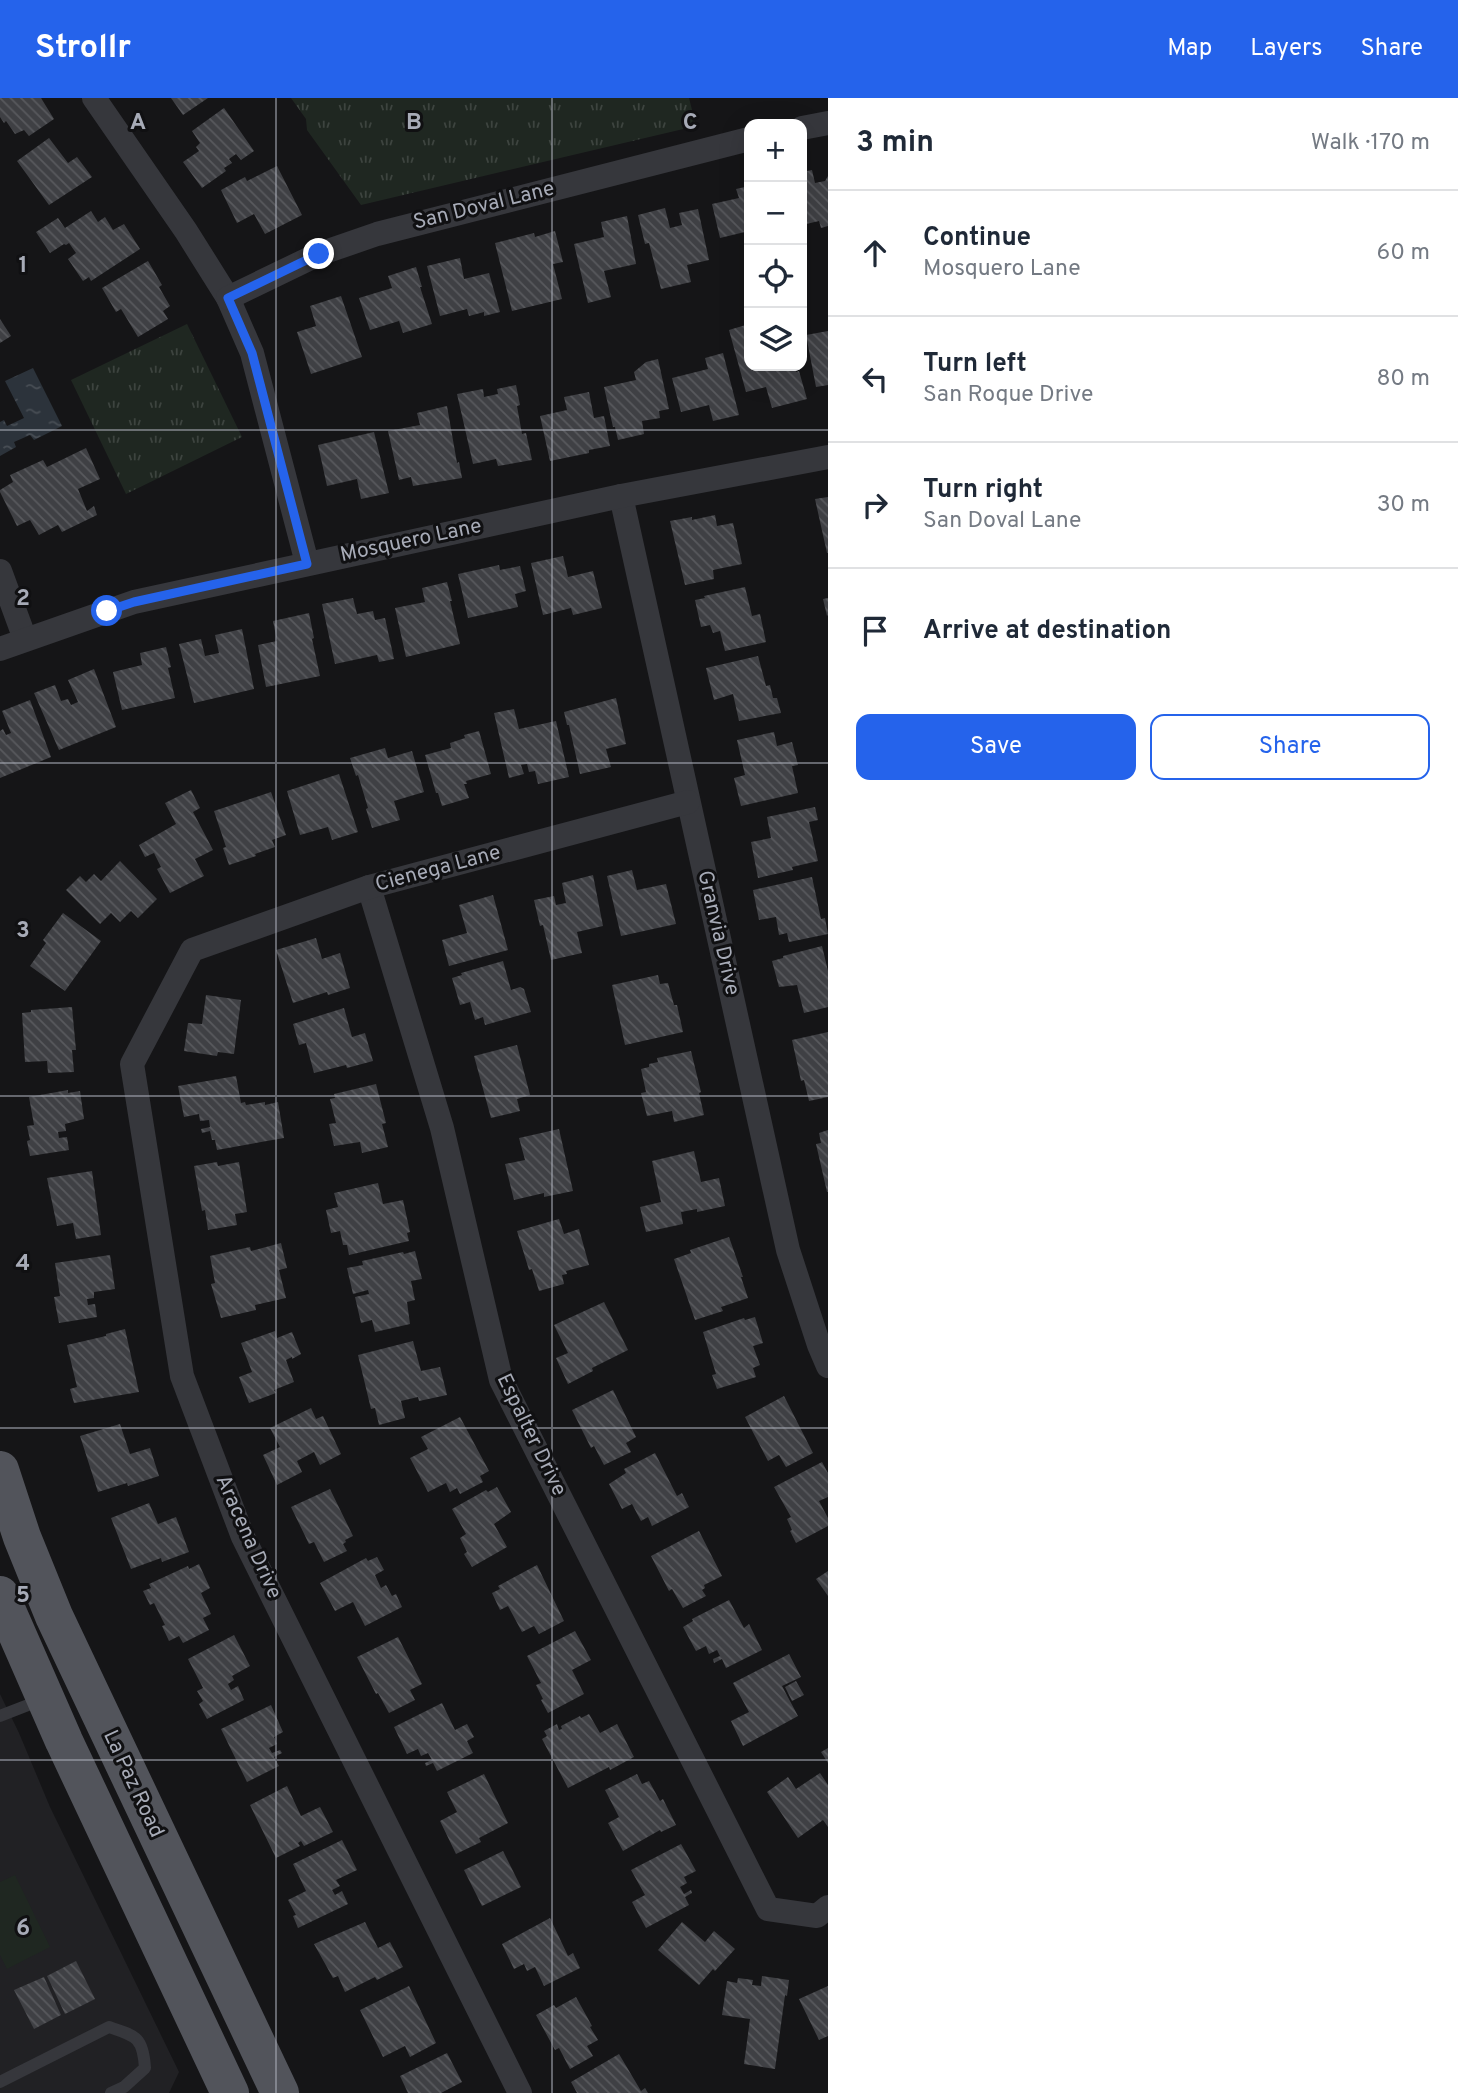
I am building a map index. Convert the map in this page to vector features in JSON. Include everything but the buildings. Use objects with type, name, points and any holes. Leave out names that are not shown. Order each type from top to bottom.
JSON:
[{"type":"main road","name":"La Paz Road","points":[[0,1470],[54,1616],[280,2093]]},
{"type":"main road","name":"La Paz Road","points":[[0,1595],[45,1698],[230,2093]]},
{"type":"street","points":[[94,98],[179,220],[228,298],[252,353],[307,564]]},
{"type":"street","points":[[807,127],[828,123]]},
{"type":"street","name":"San Doval Lane","points":[[228,298],[319,254],[376,233],[744,140]]},
{"type":"street","name":"Mosquero Lane","points":[[0,649],[134,602],[621,496],[828,457]]},
{"type":"street","name":"Granvia Drive","points":[[621,496],[788,1250],[828,1366]]},
{"type":"street","points":[[0,570],[25,639]]},
{"type":"street","name":"Cienega Lane","points":[[192,950],[369,887],[688,802]]},
{"type":"street","name":"Espalter Drive","points":[[369,887],[442,1128],[501,1380],[768,1909],[817,1916],[828,1907]]},
{"type":"street","name":"Aracena Drive","points":[[192,950],[132,1064],[182,1376],[243,1537],[520,2093]]},
{"type":"lane","points":[[0,1716],[45,1698]]},
{"type":"lane","points":[[0,2082],[109,2027],[133,2035],[144,2050],[145,2068],[124,2087],[111,2093]]},
{"type":"shaded area","points":[[0,1694],[50,1807],[179,2072],[169,2093],[0,2093]]},
{"type":"green space","points":[[291,98],[689,98],[696,126],[361,205],[307,130],[306,119]]},
{"type":"green space","points":[[187,324],[242,437],[126,494],[71,380]]},
{"type":"green space","points":[[15,1875],[50,1947],[7,1969],[0,1955],[0,1882]]},
{"type":"water","points":[[33,368],[62,426],[34,440],[30,435],[14,442],[16,447],[0,456],[0,422],[4,420],[7,426],[24,418],[5,381]]},
{"type":"route","points":[[107,611],[134,602],[307,564],[252,353],[228,298],[319,254]]}]
